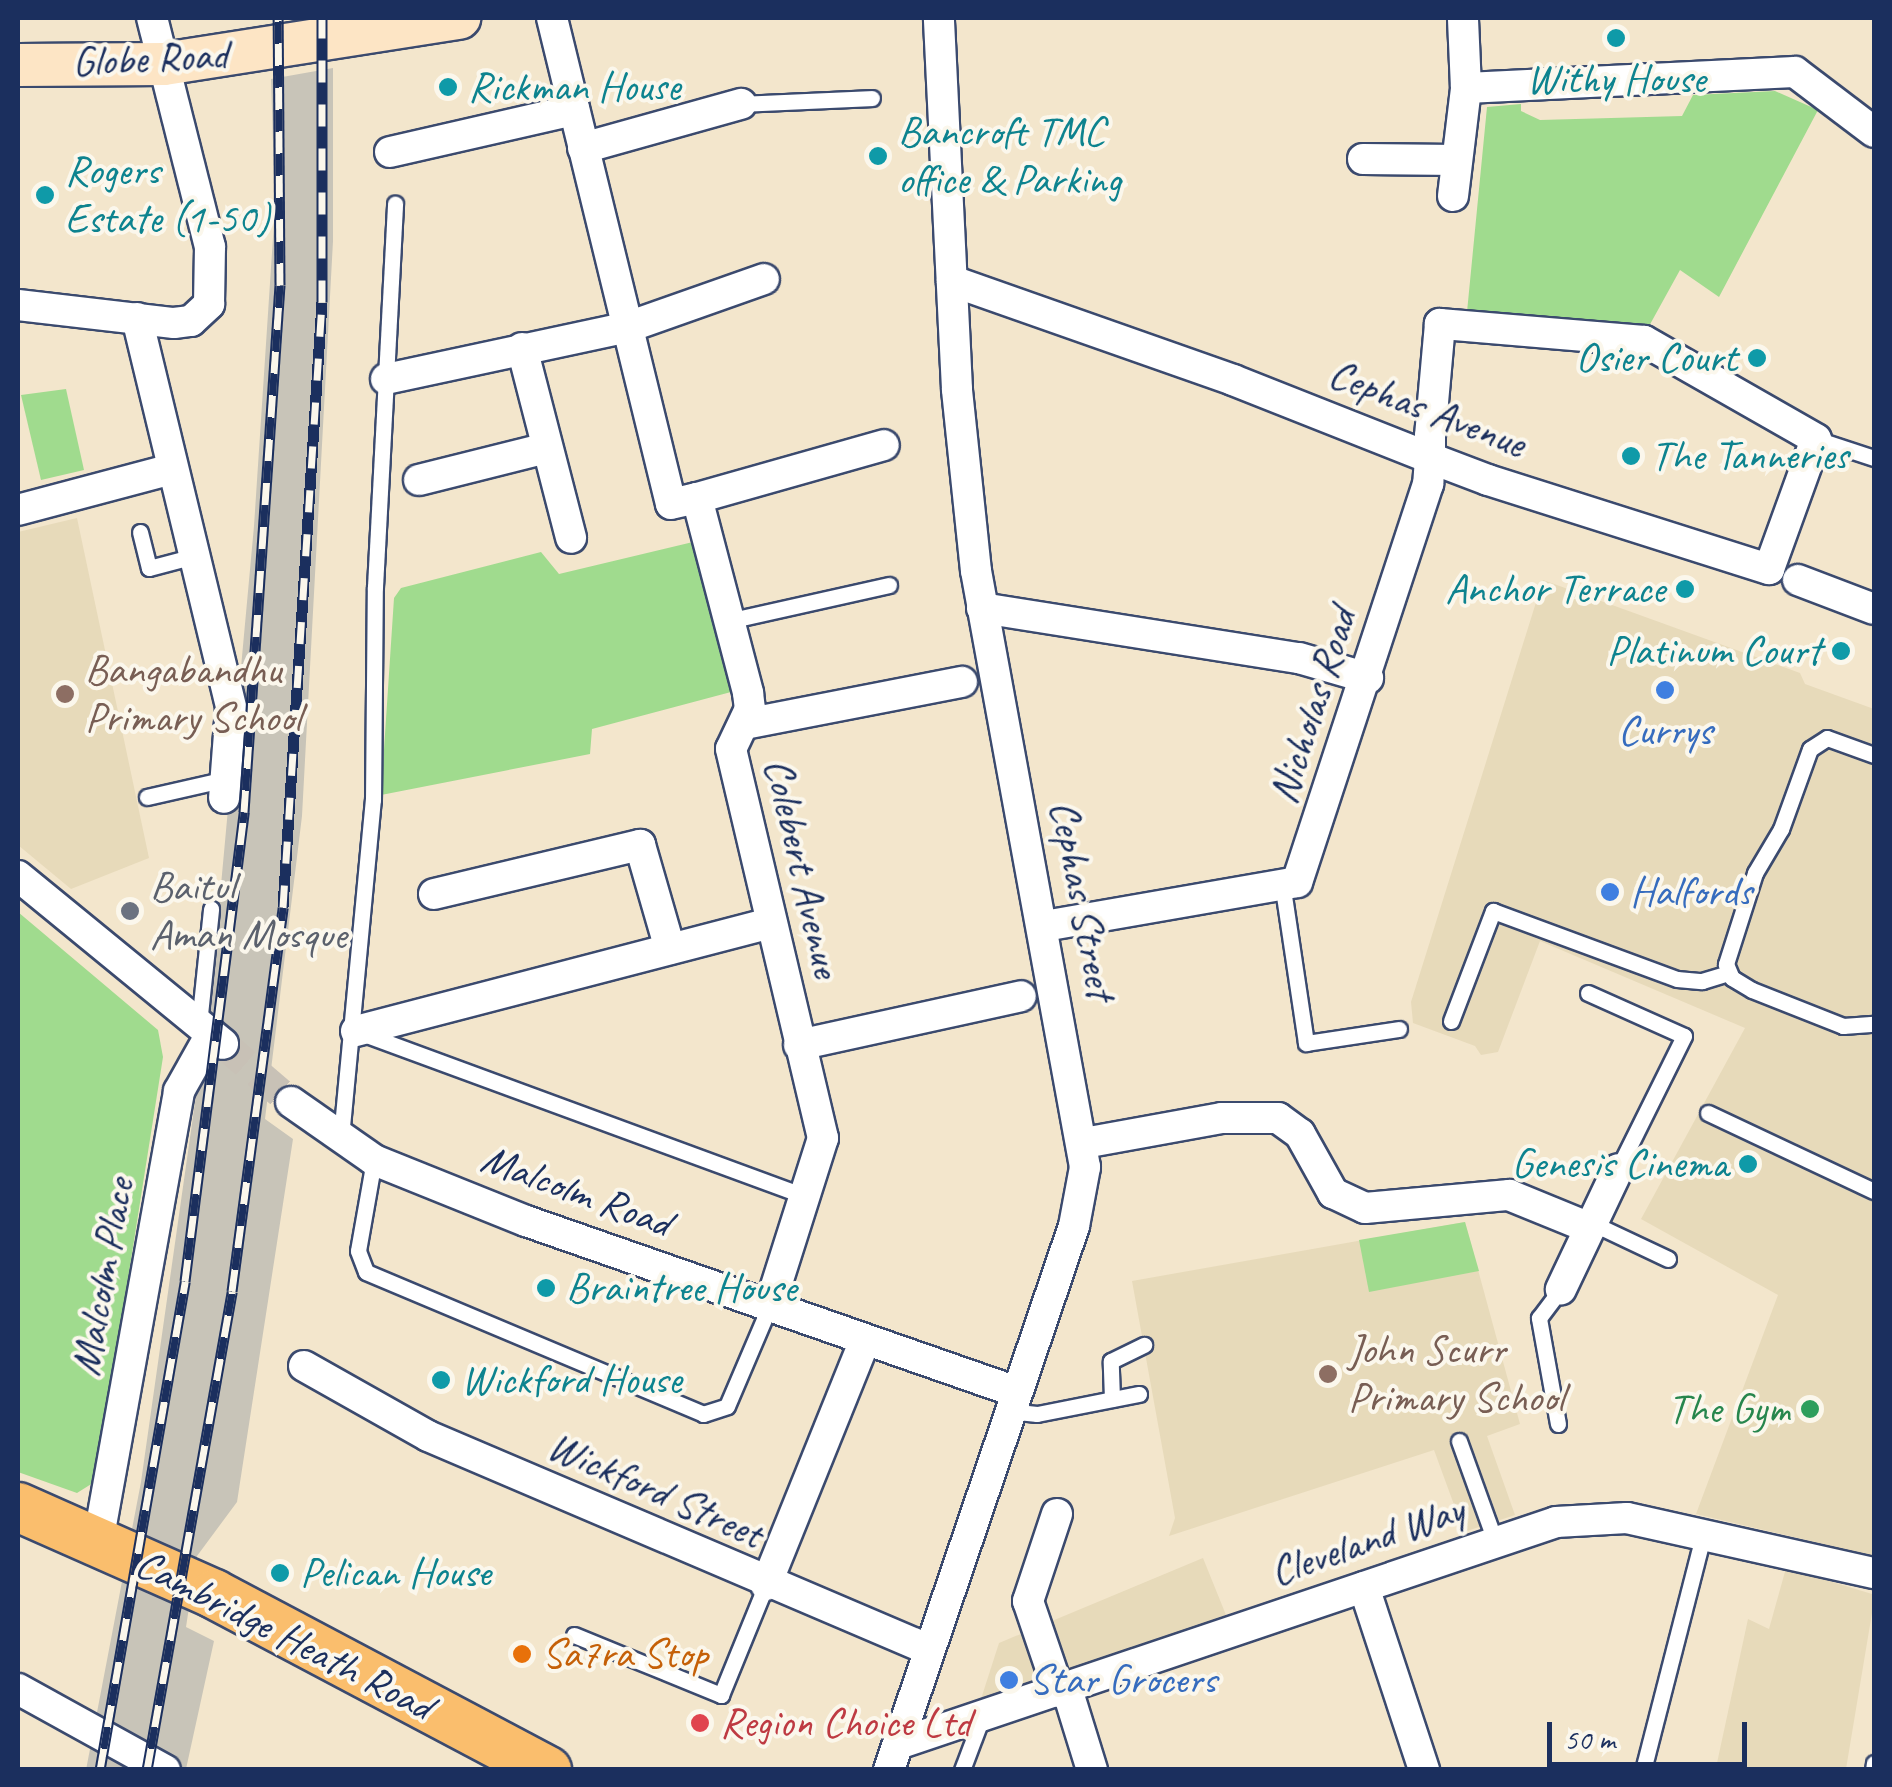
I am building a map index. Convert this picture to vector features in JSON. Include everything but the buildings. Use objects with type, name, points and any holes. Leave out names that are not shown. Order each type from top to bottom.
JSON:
[{"type":"main road","name":"Globe Road","points":[[18,65],[164,64],[459,18]]},
{"type":"main road","name":"Cambridge Heath Road","points":[[18,1507],[214,1594],[546,1770]]},
{"type":"street","points":[[18,305],[190,321],[209,304],[210,248],[152,18]]},
{"type":"street","points":[[552,18],[671,504],[884,445]]},
{"type":"street","name":"Cephas Street","points":[[893,1757],[925,1648],[1074,1226],[1084,1143],[982,608],[952,281],[939,18]]},
{"type":"street","points":[[1453,196],[1466,88],[1463,18]]},
{"type":"street","points":[[1466,88],[1795,72],[1874,132]]},
{"type":"street","points":[[583,148],[740,104]]},
{"type":"street","points":[[390,152],[574,110]]},
{"type":"street","points":[[1363,159],[1457,160]]},
{"type":"street","points":[[386,379],[628,327],[764,279]]},
{"type":"street","name":"Cephas Avenue","points":[[952,281],[1430,458],[1784,575],[1874,609]]},
{"type":"street","points":[[138,318],[231,708],[225,789]]},
{"type":"street","name":"Nicholas Road","points":[[1283,889],[1296,882],[1305,864],[1428,484],[1440,324],[1644,340],[1816,439]]},
{"type":"street","points":[[522,348],[571,538]]},
{"type":"street","points":[[1784,575],[1816,439]]},
{"type":"street","points":[[419,480],[546,448]]},
{"type":"street","points":[[18,510],[172,469]]},
{"type":"street","name":"Colebert Avenue","points":[[698,498],[750,709],[731,749],[823,1138],[770,1304]]},
{"type":"street","points":[[982,608],[1299,658],[1368,678]]},
{"type":"street","points":[[745,724],[962,682]]},
{"type":"street","points":[[434,894],[640,845],[670,949]]},
{"type":"street","points":[[18,876],[211,1034]]},
{"type":"street","points":[[1045,926],[1283,889]]},
{"type":"street","points":[[356,1031],[771,923]]},
{"type":"street","points":[[799,1045],[1021,996]]},
{"type":"street","name":"Malcolm Place","points":[[98,1542],[179,1091],[211,1034]]},
{"type":"street","name":"Malcolm Road","points":[[292,1102],[341,1141],[374,1160],[770,1304],[1011,1401]]},
{"type":"street","points":[[1084,1143],[1222,1118],[1278,1118],[1300,1134],[1332,1192],[1365,1208],[1509,1195],[1591,1226]]},
{"type":"street","points":[[1561,1289],[1618,1170]]},
{"type":"street","points":[[766,1586],[865,1340]]},
{"type":"street","name":"Wickford Street","points":[[304,1366],[428,1436],[766,1586],[925,1648]]},
{"type":"street","points":[[1056,1514],[1028,1601],[1092,1770]]},
{"type":"street","name":"Cleveland Way","points":[[893,1757],[982,1717],[1556,1522],[1610,1516],[1704,1532],[1874,1572]]},
{"type":"street","points":[[1364,1587],[1424,1770]]},
{"type":"street","points":[[18,1689],[165,1770]]},
{"type":"lane","points":[[740,104],[872,98]]},
{"type":"lane","points":[[341,1141],[356,1031],[373,800],[375,587],[395,204]]},
{"type":"lane","points":[[1816,439],[1874,458]]},
{"type":"lane","points":[[140,532],[149,568],[194,556]]},
{"type":"lane","points":[[728,620],[889,584]]},
{"type":"lane","points":[[1874,755],[1826,738],[1810,748],[1781,829],[1755,873],[1726,956],[1729,973],[1744,987],[1844,1026],[1874,1024]]},
{"type":"lane","points":[[147,796],[225,789]]},
{"type":"lane","points":[[1283,889],[1306,1043],[1399,1029]]},
{"type":"lane","points":[[211,1034],[212,909]]},
{"type":"lane","points":[[1452,1022],[1493,910],[1677,979],[1702,981],[1729,973]]},
{"type":"lane","points":[[1588,994],[1684,1036],[1618,1170]]},
{"type":"lane","points":[[356,1031],[807,1197]]},
{"type":"lane","points":[[1708,1112],[1874,1191]]},
{"type":"lane","points":[[374,1160],[358,1252],[366,1272],[703,1414],[727,1406],[770,1304]]},
{"type":"lane","points":[[1591,1226],[1668,1259]]},
{"type":"lane","points":[[1558,1424],[1539,1318],[1561,1289]]},
{"type":"lane","points":[[1112,1399],[1111,1361],[1144,1345]]},
{"type":"lane","points":[[1011,1401],[1036,1414],[1138,1394]]},
{"type":"lane","points":[[1459,1441],[1496,1541]]},
{"type":"lane","points":[[1643,1770],[1704,1532]]},
{"type":"lane","points":[[574,1635],[721,1695],[766,1586]]},
{"type":"lane","points":[[962,1770],[982,1717]]},
{"type":"shaded area","points":[[333,68],[333,241],[302,816],[265,1119],[293,1139],[237,1502],[197,1556],[186,1627],[214,1641],[186,1769],[86,1770],[141,1482],[212,983],[254,526],[275,207],[271,79]]},
{"type":"shaded area","name":"Bangabandhu Primary School","points":[[77,518],[149,858],[71,889],[18,845],[18,532]]},
{"type":"shaded area","points":[[1543,580],[1800,673],[1805,684],[1874,709],[1874,1556],[1696,1514],[1778,1295],[1641,1219],[1745,1028],[1540,941],[1498,1052],[1481,1055],[1475,1046],[1413,1023],[1411,1002]]},
{"type":"shaded area","name":"John Scurr Primary School","points":[[1465,1222],[1520,1424],[1487,1436],[1515,1515],[1464,1532],[1434,1450],[1169,1536],[1175,1518],[1132,1281]]},
{"type":"shaded area","points":[[1203,1558],[1228,1620],[981,1699],[999,1643]]},
{"type":"shaded area","points":[[1786,1568],[1872,1594],[1874,1601],[1846,1769],[1733,1769],[1717,1763],[1748,1619],[1769,1629]]},
{"type":"green space","points":[[1775,91],[1818,110],[1719,297],[1680,270],[1648,328],[1467,312],[1487,107],[1521,104],[1521,111],[1540,120],[1682,116],[1693,95]]},
{"type":"green space","points":[[66,389],[84,470],[41,480],[21,395]]},
{"type":"green space","points":[[693,542],[731,692],[592,729],[590,754],[381,795],[394,598],[401,588],[541,552],[559,574]]},
{"type":"green space","points":[[18,912],[158,1030],[163,1057],[96,1481],[77,1493],[18,1472]]},
{"type":"green space","points":[[1465,1222],[1479,1271],[1369,1292],[1359,1240]]},
{"type":"tunnel","points":[[223,1044],[291,1102]]},
{"type":"railway","points":[[100,1770],[185,1281],[244,812],[280,285],[278,18]]},
{"type":"railway","points":[[147,1770],[232,1291],[283,907],[322,302],[322,18]]},
{"type":"place","name":"Withy House","points":[[1616,38]]},
{"type":"place","name":"Rickman House","points":[[448,87]]},
{"type":"place","name":"Bancroft TMC office & Parking","points":[[878,156]]},
{"type":"place","name":"Rogers Estate (1-50)","points":[[45,195]]},
{"type":"place","name":"Osier Court","points":[[1757,358]]},
{"type":"place","name":"The Tanneries","points":[[1631,456]]},
{"type":"place","name":"Anchor Terrace","points":[[1685,589]]},
{"type":"place","name":"Platinum Court","points":[[1841,651]]},
{"type":"place","name":"Currys","points":[[1665,690]]},
{"type":"place","name":"Bangabandhu Primary School","points":[[65,694]]},
{"type":"place","name":"Halfords","points":[[1610,892]]},
{"type":"place","name":"Baitul Aman Mosque","points":[[130,911]]},
{"type":"place","name":"Genesis Cinema","points":[[1748,1164]]},
{"type":"place","name":"Braintree House","points":[[546,1288]]},
{"type":"place","name":"John Scurr Primary School","points":[[1328,1374]]},
{"type":"place","name":"Wickford House","points":[[441,1380]]},
{"type":"place","name":"The Gym","points":[[1810,1409]]},
{"type":"place","name":"Pelican House","points":[[280,1573]]},
{"type":"place","name":"Sa7ra Stop","points":[[522,1654]]},
{"type":"place","name":"Star Grocers","points":[[1009,1680]]},
{"type":"place","name":"Region Choice Ltd","points":[[700,1723]]}]
